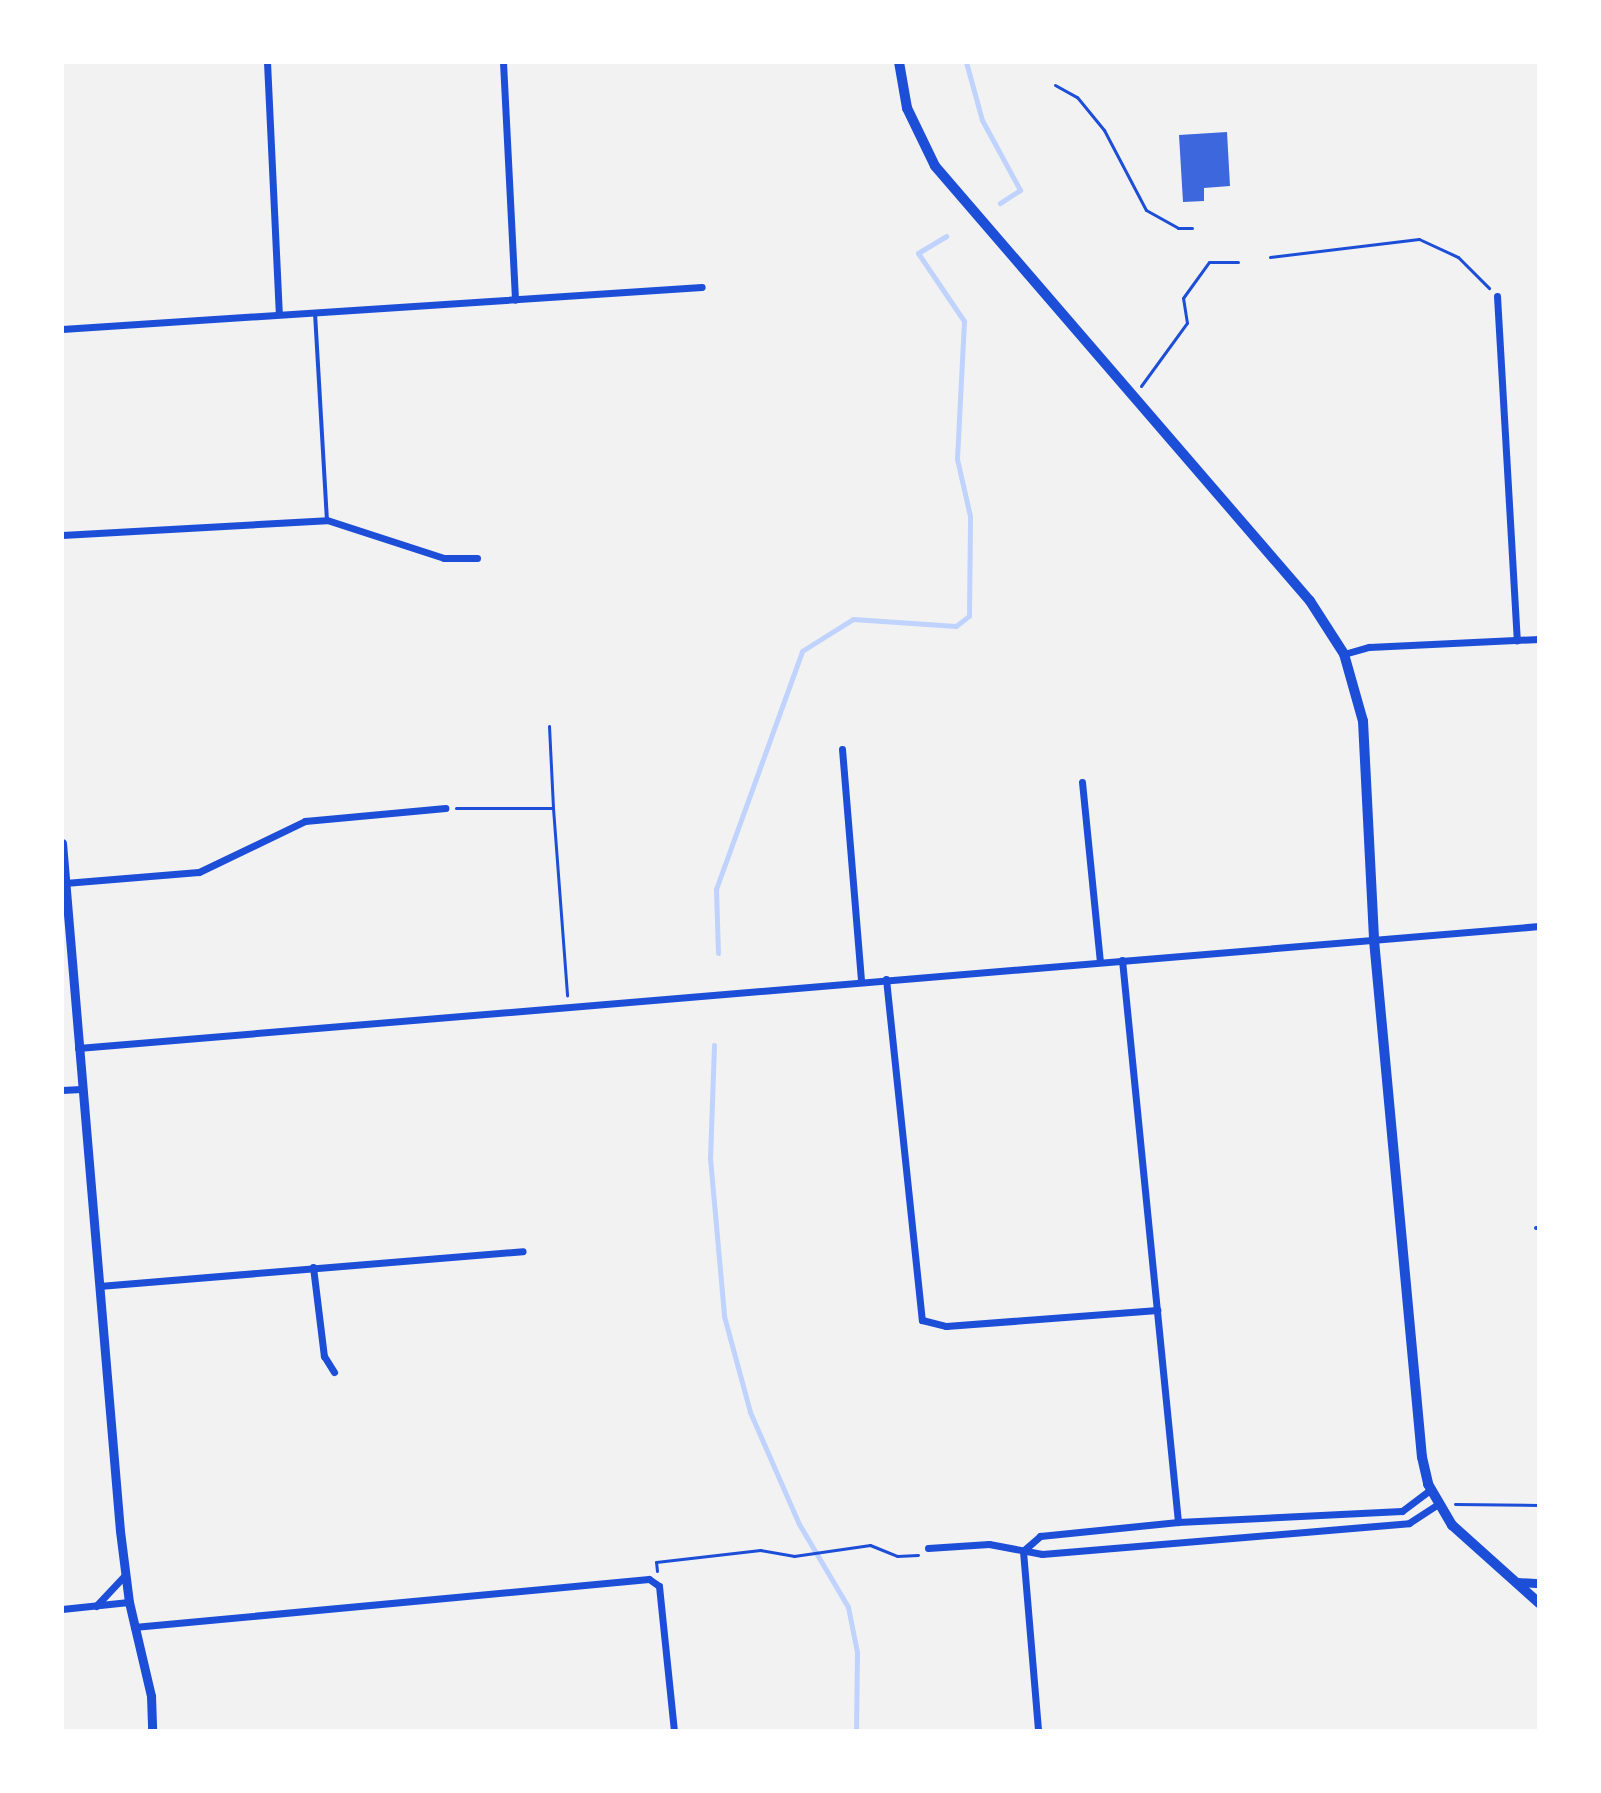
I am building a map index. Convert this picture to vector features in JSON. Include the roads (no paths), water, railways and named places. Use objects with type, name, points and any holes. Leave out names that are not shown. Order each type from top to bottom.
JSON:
[{"type":"main road","points":[[899,62],[907,108],[935,166],[1310,601],[1344,654],[1363,721],[1374,940],[1418,1426],[1431,1489],[1438,1504],[1462,1537],[1539,1603]]},
{"type":"street","points":[[267,62],[279,313]]},
{"type":"street","points":[[503,62],[515,300]]},
{"type":"street","points":[[62,329],[702,287]]},
{"type":"street","points":[[1497,296],[1517,640]]},
{"type":"street","points":[[62,535],[327,520],[444,558],[477,558]]},
{"type":"street","points":[[1344,654],[1369,647],[1539,639]]},
{"type":"street","points":[[842,749],[861,981]]},
{"type":"street","points":[[1082,782],[1100,962]]},
{"type":"street","points":[[65,883],[199,872],[305,821],[445,808]]},
{"type":"street","points":[[62,843],[125,1575],[151,1696],[152,1731]]},
{"type":"street","points":[[78,1048],[1539,926]]},
{"type":"street","points":[[1122,960],[1178,1522]]},
{"type":"street","points":[[886,979],[922,1320],[946,1326],[1157,1310]]},
{"type":"street","points":[[62,1090],[81,1089]]},
{"type":"street","points":[[99,1286],[523,1251]]},
{"type":"street","points":[[313,1267],[324,1356],[334,1372]]},
{"type":"street","points":[[1023,1551],[1040,1536],[1178,1522],[1402,1511],[1431,1489]]},
{"type":"street","points":[[928,1548],[989,1544],[1042,1554],[1409,1523],[1438,1504]]},
{"type":"street","points":[[1023,1551],[1038,1731]]},
{"type":"street","points":[[96,1606],[125,1575]]},
{"type":"street","points":[[134,1627],[649,1579],[659,1586],[674,1731]]},
{"type":"street","points":[[1517,1582],[1539,1583]]},
{"type":"street","points":[[62,1609],[129,1602]]},
{"type":"lane","points":[[315,311],[327,520]]},
{"type":"waterway","points":[[966,62],[982,120],[1020,190],[1000,203]]},
{"type":"waterway","points":[[718,953],[716,889],[802,651],[853,619],[956,626],[969,616],[970,516],[957,459],[964,321],[918,253],[946,236]]},
{"type":"waterway","points":[[714,1045],[710,1158],[724,1316],[750,1412],[799,1524],[848,1607],[857,1652],[856,1731]]}]
